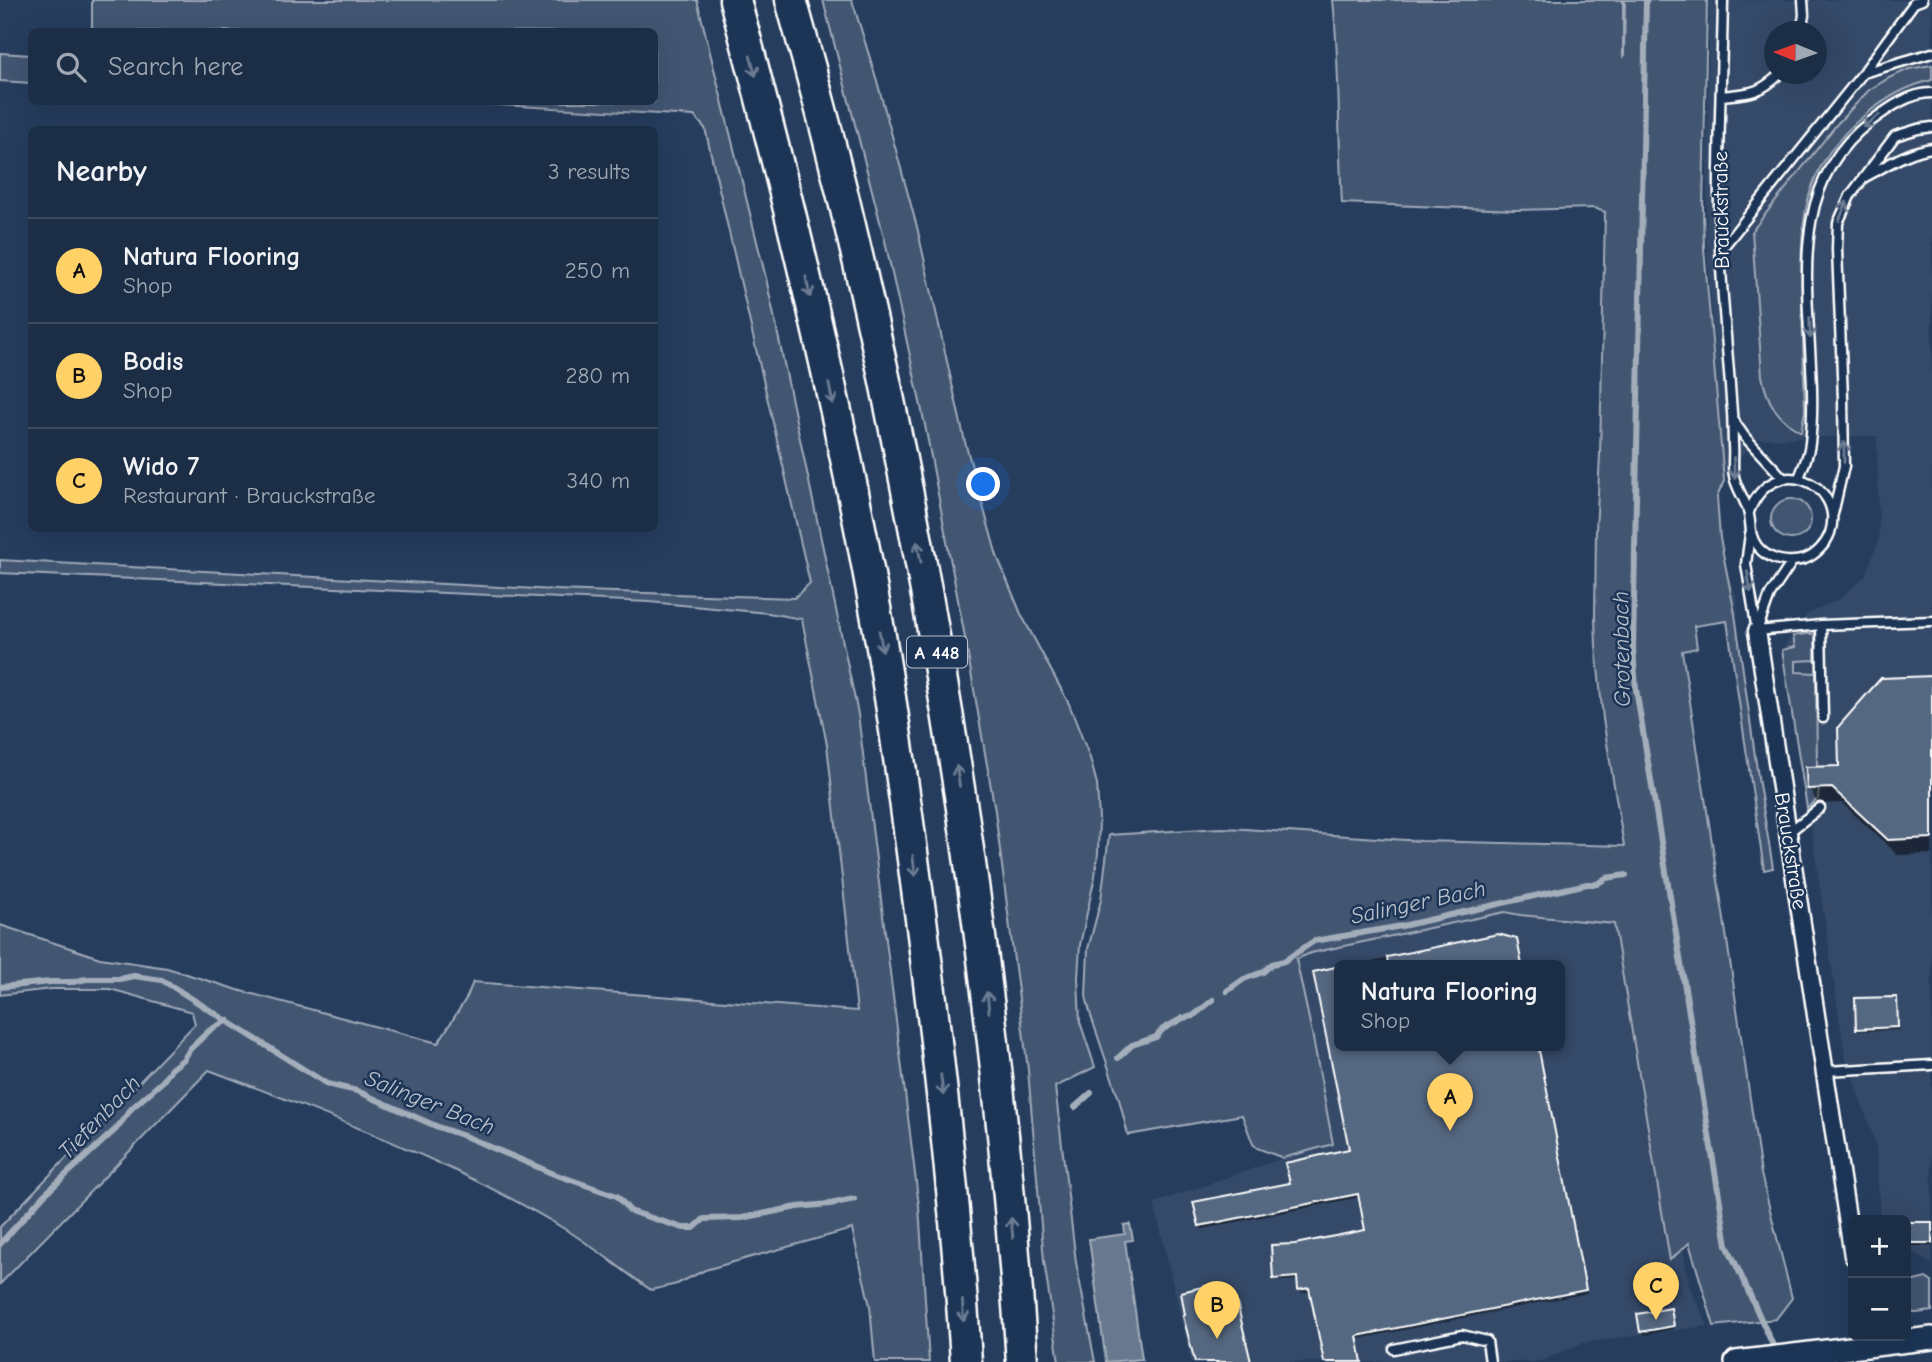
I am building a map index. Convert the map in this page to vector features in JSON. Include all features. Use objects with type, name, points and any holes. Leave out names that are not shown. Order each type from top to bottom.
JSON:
[{"type":"highway","name":"A 448","points":[[736,0],[804,267],[846,462],[889,688],[945,1107],[966,1362]]},
{"type":"highway","name":"A 448","points":[[791,0],[811,68],[859,260],[901,457],[946,700],[985,971],[1013,1240],[1022,1362]]},
{"type":"street","name":"Brauckstraße","points":[[1757,631],[1848,1222]]},
{"type":"street","points":[[1736,1362],[1932,1338]]},
{"type":"lane","name":"Brauckstraße","points":[[1723,0],[1720,251],[1733,420],[1734,478],[1749,512],[1750,532],[1746,564],[1757,631]]},
{"type":"lane","points":[[1803,0],[1803,21]]},
{"type":"lane","points":[[1720,251],[1863,73],[1914,3],[1922,0]]},
{"type":"lane","points":[[1863,73],[1932,53]]},
{"type":"lane","points":[[1721,96],[1745,94],[1769,84]]},
{"type":"lane","points":[[1799,478],[1810,446],[1812,406],[1807,258],[1815,201],[1826,174],[1841,151],[1861,129],[1885,110],[1909,97],[1932,93]]},
{"type":"lane","name":"Brauckstraße","points":[[1757,631],[1770,595],[1792,562],[1808,558],[1821,549],[1830,534],[1844,466],[1838,223],[1844,206],[1895,136],[1932,127]]},
{"type":"lane","points":[[1862,179],[1905,156],[1932,148]]},
{"type":"lane","points":[[1733,420],[1783,478]]},
{"type":"lane","points":[[1749,512],[1754,499],[1771,482],[1783,478],[1799,478],[1823,493],[1830,505],[1832,519]]},
{"type":"lane","points":[[1750,532],[1757,546],[1768,556],[1779,561],[1792,562]]},
{"type":"lane","points":[[1757,631],[1821,625],[1932,621]]},
{"type":"lane","points":[[1821,625],[1823,718]]},
{"type":"lane","points":[[1788,832],[1820,808]]},
{"type":"lane","points":[[1826,1071],[1932,1065]]},
{"type":"lane","points":[[1394,1349],[1462,1335],[1487,1341],[1490,1362]]},
{"type":"shaded area","points":[[92,0],[697,0],[766,278],[858,714],[919,1206],[929,1362],[875,1362],[870,1306],[852,1229],[705,1270],[677,1284],[651,1290],[568,1231],[482,1184],[347,1123],[209,1070],[0,1284],[0,1227],[195,1024],[192,1012],[110,989],[52,989],[0,995],[0,925],[100,958],[167,968],[241,991],[438,1043],[467,997],[473,982],[857,1011],[827,745],[802,619],[768,613],[649,602],[0,573],[0,560],[555,590],[794,598],[810,583],[705,128],[694,116],[500,105],[658,105],[658,28],[92,28]]},
{"type":"shaded area","points":[[823,0],[852,0],[917,227],[965,442],[997,556],[1021,614],[1069,704],[1097,784],[1098,853],[1080,945],[1078,978],[1080,1022],[1095,1067],[1055,1087],[1076,1262],[1095,1362],[1059,1362],[1044,1261],[1028,1070],[995,811],[964,632],[925,425],[885,241]]},
{"type":"shaded area","points":[[1333,0],[1623,0],[1623,58],[1625,0],[1707,0],[1703,210],[1724,481],[1717,497],[1720,538],[1735,614],[1773,868],[1764,870],[1727,621],[1694,626],[1697,648],[1682,651],[1761,1174],[1792,1298],[1776,1319],[1714,1326],[1689,1243],[1670,1260],[1614,924],[1505,912],[1311,953],[1296,959],[1333,1144],[1283,1158],[1253,1144],[1242,1115],[1128,1135],[1086,996],[1088,949],[1101,900],[1109,835],[1220,828],[1421,841],[1624,846],[1603,719],[1595,617],[1605,212],[1594,208],[1515,210],[1342,203]]},
{"type":"shaded area","points":[[1709,0],[1932,0],[1932,1264],[1911,1251],[1911,1215],[1880,1215],[1876,1145],[1845,1056],[1782,650],[1806,615],[1839,599],[1865,576],[1879,539],[1877,436],[1755,439],[1723,480],[1715,496],[1719,548],[1736,596],[1738,614],[1683,622],[1687,345],[1714,345],[1706,239]]},
{"type":"shaded area","points":[[0,53],[28,55],[28,83],[0,81]]},
{"type":"shaded area","points":[[1932,65],[1932,80],[1905,89],[1889,98],[1844,134],[1827,155],[1808,199],[1802,248],[1805,411],[1801,432],[1780,416],[1770,402],[1764,386],[1752,231],[1837,124],[1869,90],[1909,69]]},
{"type":"shaded area","points":[[1791,499],[1799,500],[1805,505],[1810,511],[1810,527],[1805,533],[1799,538],[1791,539],[1783,538],[1777,533],[1772,527],[1771,519],[1772,511],[1777,505],[1783,500]]},
{"type":"shaded area","points":[[1815,634],[1815,660],[1796,661],[1796,672],[1816,673],[1817,767],[1806,768],[1807,789],[1819,788],[1818,799],[1807,808],[1782,650],[1795,647],[1793,636]]},
{"type":"shaded area","points":[[1625,887],[1689,1285],[1708,1326],[1582,1343],[1534,1362],[1191,1362],[1154,1203],[1283,1158],[1333,1144],[1295,959],[1311,953]]},
{"type":"shaded area","points":[[1130,1224],[1133,1240],[1125,1241],[1142,1359],[1106,1362],[1089,1239],[1125,1234],[1124,1225]]},
{"type":"shaded area","points":[[1926,1278],[1932,1282],[1932,1311],[1911,1312],[1911,1282]]},
{"type":"building","points":[[1932,676],[1932,838],[1888,840],[1832,788],[1807,789],[1806,767],[1839,766],[1838,727],[1881,678]]},
{"type":"building","points":[[1498,934],[1517,939],[1521,960],[1387,960],[1387,957]]},
{"type":"building","points":[[1334,967],[1334,1051],[1539,1051],[1586,1290],[1357,1336],[1362,1362],[1324,1362],[1309,1288],[1298,1290],[1297,1277],[1273,1279],[1271,1245],[1295,1244],[1365,1230],[1358,1194],[1199,1226],[1193,1202],[1290,1183],[1285,1163],[1349,1149],[1313,972]]},
{"type":"building","points":[[1897,997],[1898,1027],[1856,1029],[1855,998]]},
{"type":"building","points":[[1911,1222],[1932,1222],[1932,1243],[1911,1243]]},
{"type":"building","points":[[1215,1284],[1220,1307],[1237,1303],[1251,1362],[1195,1362],[1183,1316],[1181,1292]]},
{"type":"building","points":[[1671,1308],[1674,1326],[1640,1332],[1637,1314]]},
{"type":"waterway","name":"Grotenbach","points":[[1646,0],[1633,649],[1636,689],[1727,1245],[1777,1354]]},
{"type":"waterway","name":"Salinger Bach","points":[[1227,991],[1244,979],[1263,972],[1272,964],[1284,961],[1314,941],[1402,926],[1587,884],[1597,884],[1606,878],[1626,875]]},
{"type":"waterway","name":"Salinger Bach","points":[[0,987],[134,976],[162,980],[327,1084],[357,1091],[554,1174],[617,1196],[630,1211],[683,1228],[694,1228],[704,1219],[742,1218],[854,1199]]},
{"type":"waterway","name":"Salinger Bach","points":[[1118,1058],[1132,1045],[1156,1037],[1163,1029],[1183,1018],[1193,1016],[1213,1000]]},
{"type":"waterway","name":"Tiefenbach","points":[[0,1244],[44,1195],[116,1129],[132,1108],[163,1081],[190,1049],[210,1030],[228,1020]]},
{"type":"waterway","name":"Salinger Bach","points":[[1075,1107],[1091,1093]]},
{"type":"place","name":"Natura Flooring","points":[[1450,1131]]},
{"type":"place","name":"Wido 7","points":[[1656,1320]]},
{"type":"place","name":"Bodis","points":[[1217,1339]]}]
